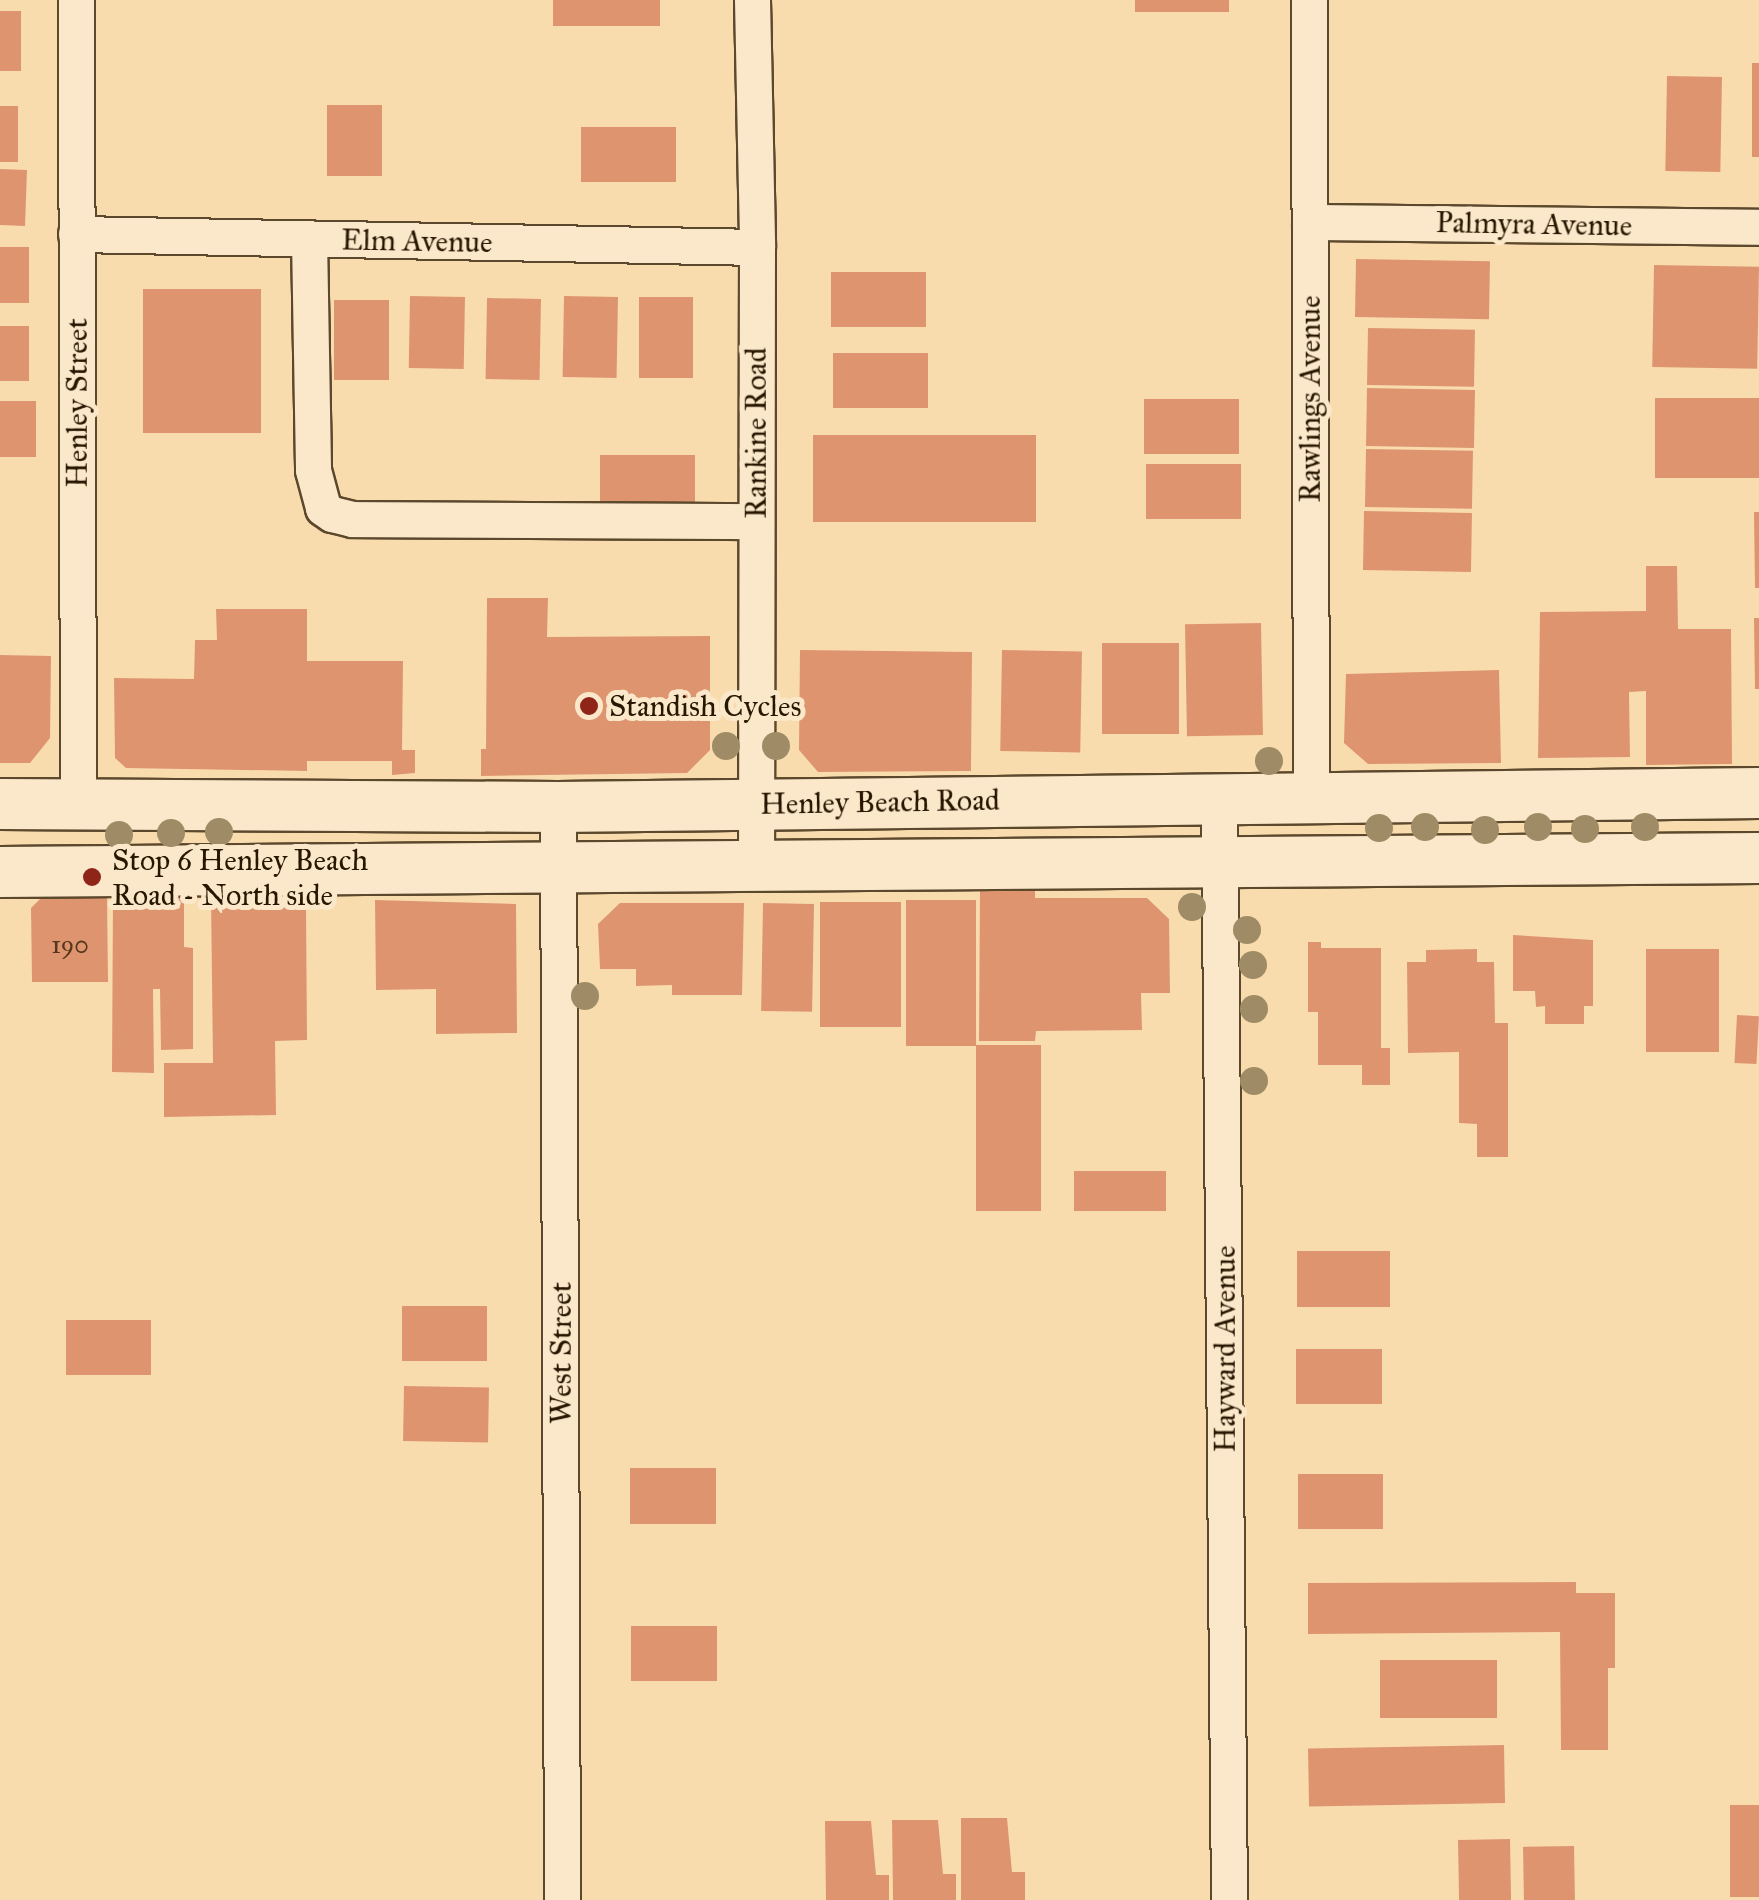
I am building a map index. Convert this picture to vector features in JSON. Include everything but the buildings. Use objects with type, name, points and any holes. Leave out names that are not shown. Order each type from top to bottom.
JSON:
[{"type":"main road","name":"Henley Beach Road","points":[[0,804],[558,807],[1759,793]]},
{"type":"main road","name":"Henley Beach Road","points":[[0,872],[1759,858]]},
{"type":"street","name":"Henley Street","points":[[76,0],[78,805]]},
{"type":"street","name":"Rankine Road","points":[[752,0],[757,247],[756,866]]},
{"type":"street","name":"Rawlings Avenue","points":[[1309,0],[1311,798]]},
{"type":"street","name":"Palmyra Avenue","points":[[1310,222],[1759,227]]},
{"type":"street","name":"Elm Avenue","points":[[76,234],[757,247]]},
{"type":"street","points":[[309,238],[313,470],[322,508],[352,519],[756,521]]},
{"type":"street","name":"Hayward Avenue","points":[[1219,798],[1229,1900]]},
{"type":"street","name":"West Street","points":[[558,807],[562,1900]]},
{"type":"place","name":"Standish Cycles","points":[[589,706]]},
{"type":"place","name":"Stop 6 Henley Beach Road - North side","points":[[92,877]]}]
